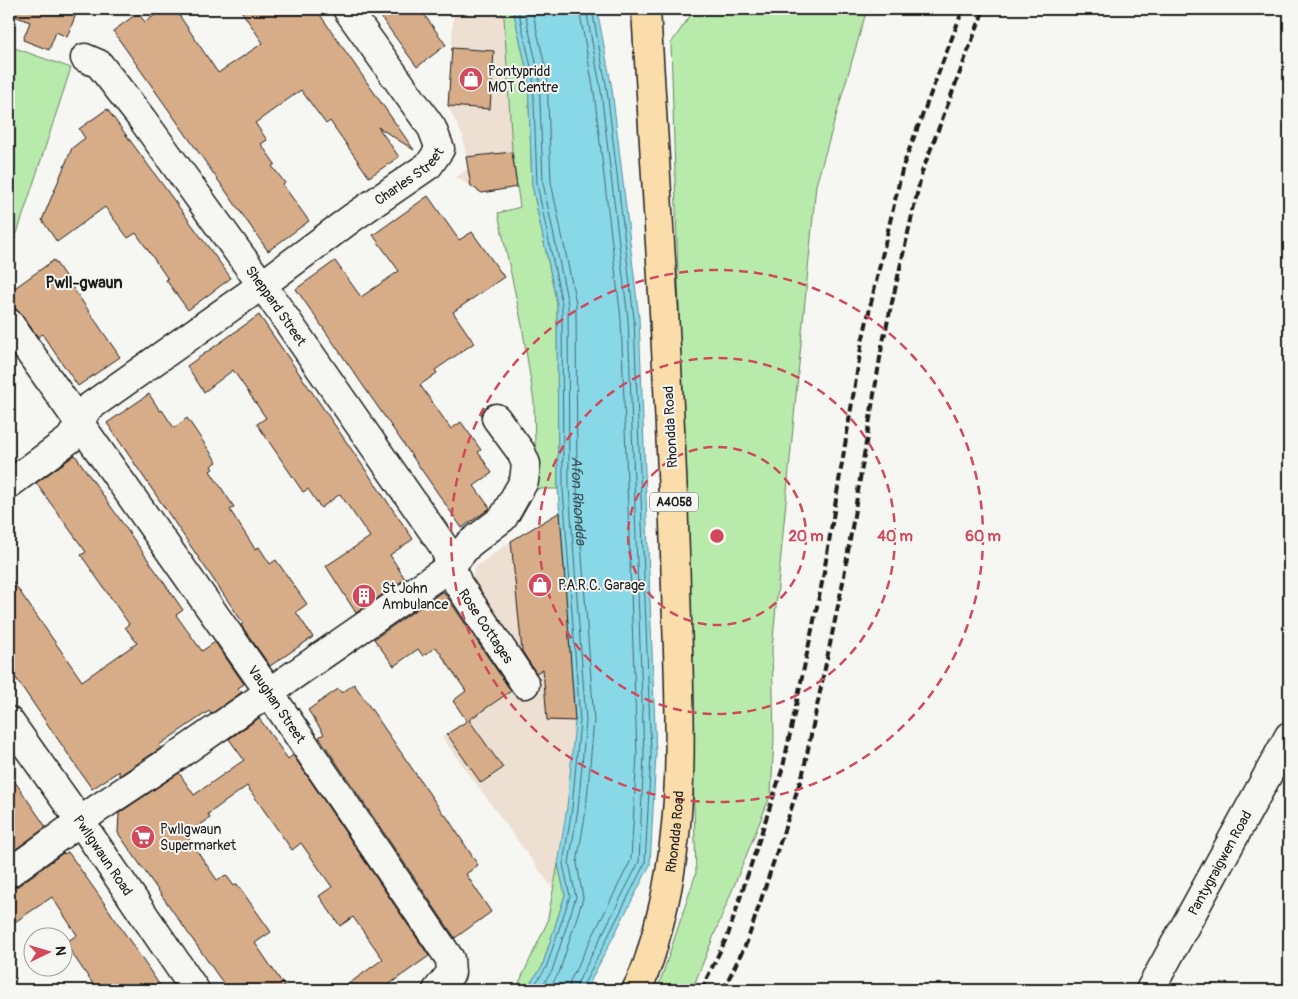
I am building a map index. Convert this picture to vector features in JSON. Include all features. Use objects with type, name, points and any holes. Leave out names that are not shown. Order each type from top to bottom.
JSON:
[{"type":"main road","name":"Rhondda Road","points":[[636,990],[654,943],[668,890],[677,825],[680,722],[673,486],[646,9]]},
{"type":"street","name":"Charles Street","points":[[262,286],[352,218],[430,165],[440,148],[432,128],[418,107],[346,9]]},
{"type":"street","name":"Sheppard Street","points":[[85,58],[99,64],[142,119],[262,286],[444,547],[451,566]]},
{"type":"street","points":[[9,484],[70,439],[88,408],[262,286]]},
{"type":"street","name":"Vaughan Street","points":[[9,323],[268,692],[450,959],[450,973],[437,990]]},
{"type":"street","points":[[9,872],[80,821],[451,566],[469,544],[504,518],[524,481],[526,464],[521,452],[496,418]]},
{"type":"street","name":"Rose Cottages","points":[[451,566],[458,584],[525,684]]},
{"type":"street","name":"Pwllgwaun Road","points":[[9,721],[80,821],[195,990]]},
{"type":"street","name":"Pantygraigwen Road","points":[[1150,990],[1289,736]]},
{"type":"shaded area","points":[[453,9],[498,9],[504,17],[512,151],[517,187],[482,193],[456,177],[468,169],[463,137],[448,106]]},
{"type":"shaded area","points":[[560,512],[575,721],[567,807],[553,889],[442,737],[511,690],[525,684],[472,585],[474,568],[511,541]]},
{"type":"green space","points":[[498,9],[513,9],[528,76],[532,185],[557,304],[558,489],[536,489],[534,402],[522,325],[498,213],[520,207],[512,151],[504,17]]},
{"type":"green space","points":[[695,9],[867,9],[816,185],[772,649],[774,739],[771,794],[692,990],[655,990],[660,982],[696,873],[671,43]]},
{"type":"green space","points":[[9,46],[71,68],[9,258]]},
{"type":"green space","points":[[558,864],[565,895],[542,967],[525,990],[513,990],[518,985],[547,923]]},
{"type":"water","name":"Afon Rhondda","points":[[513,9],[597,9],[612,89],[639,318],[656,754],[650,865],[586,990],[525,990],[542,967],[565,895],[558,864],[567,807],[575,721],[558,489],[557,304],[532,185],[528,76]]},
{"type":"building","points":[[9,9],[78,9],[67,37],[56,32],[49,50],[23,40],[30,22],[9,14]]},
{"type":"building","points":[[164,9],[175,9],[218,73],[263,43],[240,9],[316,9],[414,150],[378,127],[399,157],[369,177],[330,121],[326,124],[301,90],[255,123],[267,140],[261,144],[275,164],[272,166],[309,221],[268,251],[113,31],[138,13],[145,22]]},
{"type":"building","points":[[375,9],[420,9],[446,45],[417,67]]},
{"type":"building","name":"Pontypridd MOT Centre","points":[[452,48],[494,51],[490,109],[448,106]]},
{"type":"building","points":[[107,109],[231,278],[188,310],[136,233],[128,238],[105,207],[57,242],[42,220],[72,148],[85,138],[79,129]]},
{"type":"building","points":[[512,152],[517,187],[482,193],[471,186],[466,157]]},
{"type":"building","points":[[428,196],[459,240],[472,232],[504,277],[453,312],[474,343],[435,370],[437,373],[420,385],[451,429],[461,422],[481,450],[478,452],[492,473],[474,486],[490,508],[462,528],[296,289],[335,261],[361,297],[399,271],[373,235]]},
{"type":"building","points":[[54,260],[120,357],[78,386],[42,334],[38,337],[16,309],[9,308],[9,292]]},
{"type":"building","points":[[259,315],[413,539],[390,555],[405,579],[356,613],[326,566],[370,537],[340,494],[321,508],[308,489],[303,492],[257,424],[266,418],[233,370],[204,392],[187,366]]},
{"type":"building","points":[[149,394],[174,428],[187,418],[217,462],[211,466],[213,469],[210,471],[234,507],[230,510],[255,549],[259,547],[270,564],[276,560],[307,604],[296,612],[313,637],[270,666],[241,625],[243,623],[107,423]]},
{"type":"building","points":[[75,455],[183,610],[176,615],[202,651],[215,642],[244,684],[238,688],[242,692],[211,714],[209,711],[159,745],[161,748],[119,776],[119,771],[92,789],[9,668],[9,576],[82,681],[137,643],[125,627],[129,624],[81,555],[86,552],[36,483]]},
{"type":"building","name":"P.A.R.C. Garage","points":[[560,512],[575,721],[547,720],[543,669],[536,673],[522,651],[511,541]]},
{"type":"building","points":[[443,591],[511,691],[469,720],[503,768],[481,783],[447,734],[467,721],[453,701],[466,691],[436,647],[423,656],[418,649],[394,666],[374,639]]},
{"type":"building","points":[[354,684],[445,814],[478,865],[466,874],[491,912],[455,938],[319,737],[324,734],[308,710],[338,689],[342,693]]},
{"type":"building","points":[[259,718],[288,759],[293,755],[429,956],[381,990],[340,990],[383,959],[353,917],[340,926],[319,896],[332,887],[301,843],[292,850],[247,786],[208,814],[210,818],[186,835],[217,880],[226,875],[234,886],[237,884],[271,932],[255,943],[287,990],[228,990],[118,833],[119,813],[179,773],[194,795],[244,760],[229,739]]},
{"type":"building","points":[[9,773],[46,827],[9,854]]},
{"type":"building","points":[[68,852],[163,990],[97,990],[72,953],[72,938],[77,935],[52,897],[9,926],[9,888],[18,886]]},
{"type":"railway","points":[[701,990],[728,935],[783,767],[823,578],[862,342],[903,166],[963,9]]},
{"type":"railway","points":[[723,990],[747,942],[803,773],[843,582],[882,346],[922,172],[984,9]]},
{"type":"place","name":"Pontypridd MOT Centre","points":[[471,79]]},
{"type":"place","name":"P.A.R.C. Garage","points":[[540,585]]},
{"type":"place","name":"St John Ambulance","points":[[364,596]]},
{"type":"place","name":"Pwllgwaun Supermarket","points":[[143,837]]},
{"type":"district","name":"Pwll-gwaun","points":[[84,282]]}]
